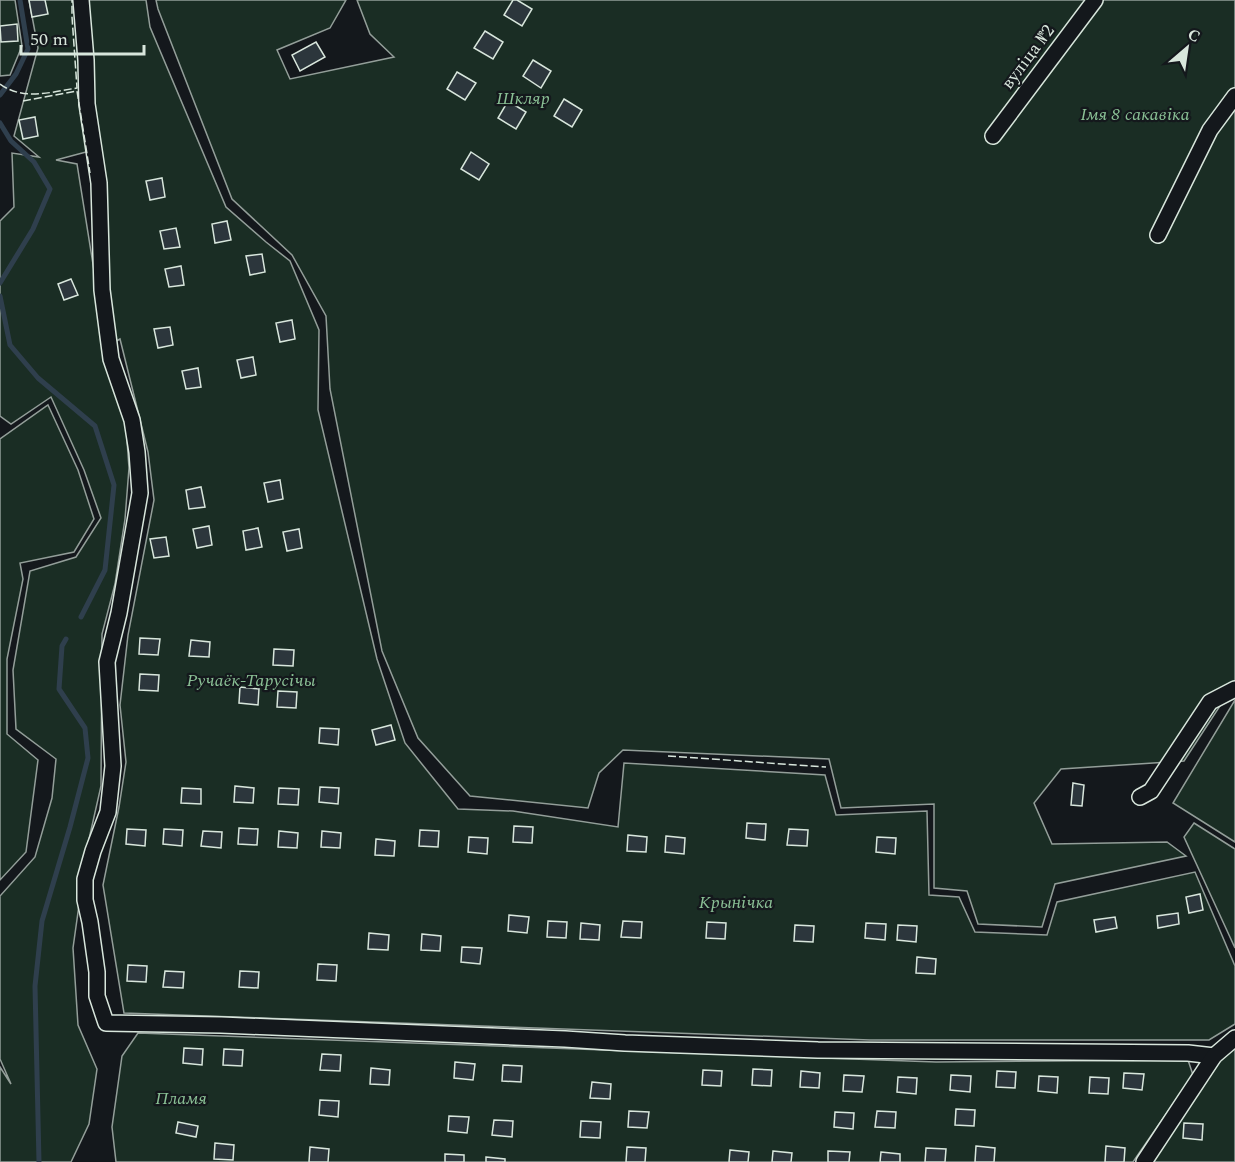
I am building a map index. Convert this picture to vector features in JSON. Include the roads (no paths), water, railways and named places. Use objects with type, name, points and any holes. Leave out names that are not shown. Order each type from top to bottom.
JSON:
[{"type":"street","points":[[81,0],[87,104],[99,183],[102,290],[111,359],[132,420],[140,493],[108,662],[113,766],[108,812],[85,879],[85,900],[90,922],[97,996],[106,1023],[806,1050],[1188,1053],[1214,1056]]},
{"type":"street","name":"вуліца №2","points":[[993,136],[1095,0]]},
{"type":"street","points":[[1158,235],[1210,130],[1235,96]]},
{"type":"street","points":[[1140,796],[1151,791],[1210,702],[1235,689]]},
{"type":"street","points":[[1144,1162],[1214,1056],[1235,1038]]},
{"type":"waterway","points":[[0,95],[16,74],[28,49],[20,0]]},
{"type":"waterway","points":[[0,123],[11,141],[34,162],[50,189],[33,229],[0,283]]},
{"type":"waterway","points":[[0,296],[10,345],[38,378],[95,426],[114,485],[105,570],[81,617]]},
{"type":"waterway","points":[[39,1162],[35,986],[42,921],[88,758],[85,728],[59,689],[62,646],[66,639]]},
{"type":"park label","name":"Шкляр","points":[[523,98]]},
{"type":"park label","name":"Імя 8 сакавіка","points":[[1135,114]]},
{"type":"park label","name":"Ручаёк-Тарусічы","points":[[251,680]]},
{"type":"park label","name":"Крынічка","points":[[736,902]]},
{"type":"park label","name":"Пламя","points":[[181,1098]]}]
